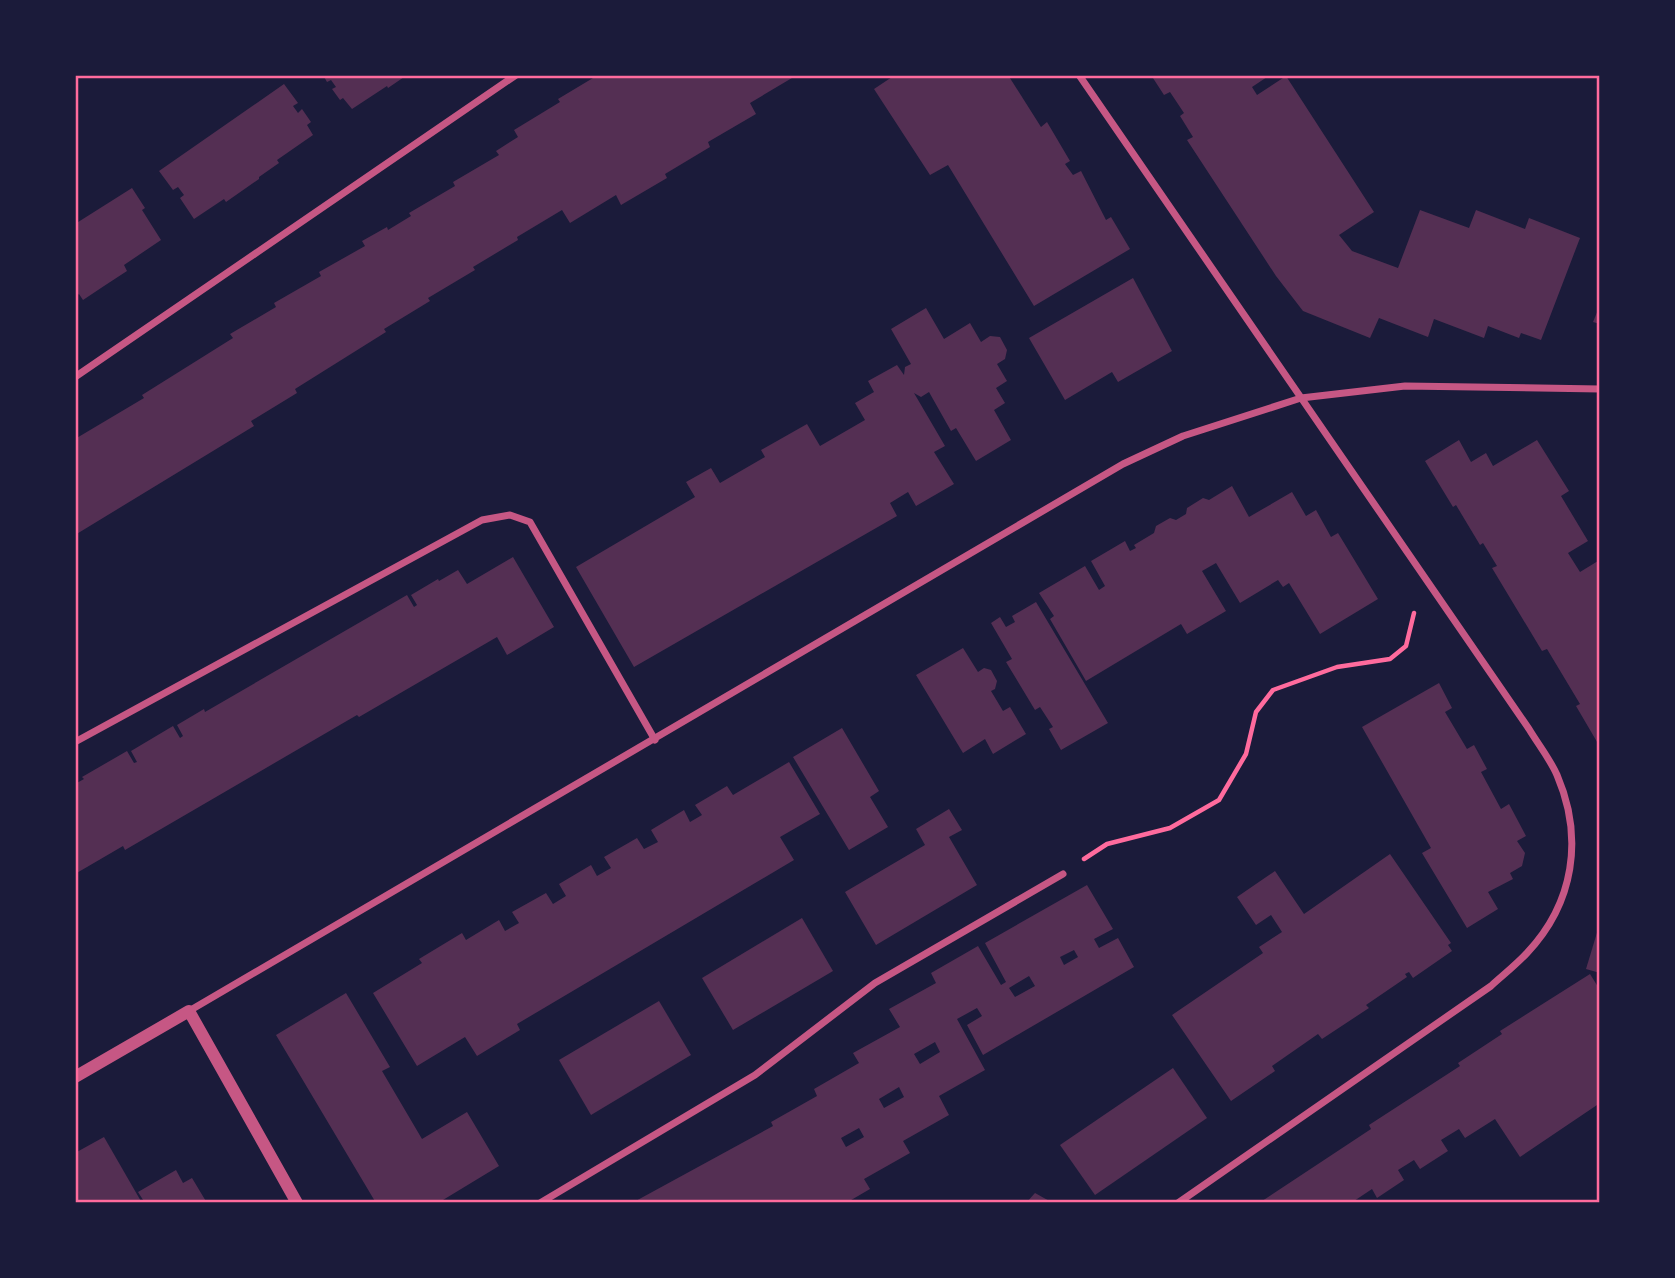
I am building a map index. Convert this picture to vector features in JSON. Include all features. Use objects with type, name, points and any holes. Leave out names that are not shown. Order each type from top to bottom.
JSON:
[{"type":"street","points":[[75,377],[516,75]]},
{"type":"street","points":[[1079,75],[1529,729],[1556,774],[1571,822],[1571,872],[1555,915],[1528,952],[1491,986],[1178,1203]]},
{"type":"street","points":[[75,1077],[1123,464],[1183,436],[1301,398],[1405,386],[1600,389]]},
{"type":"street","points":[[75,742],[482,520],[509,515],[530,522],[654,740]]},
{"type":"street","points":[[540,1203],[755,1075],[875,983],[1063,874]]},
{"type":"street","points":[[189,1011],[297,1203]]},
{"type":"path","points":[[1063,874],[1107,844],[1170,828],[1219,800],[1246,754],[1256,712],[1273,690],[1338,667],[1390,659],[1406,646],[1415,613],[1436,594]]},
{"type":"building","points":[[323,75],[407,75],[352,109],[343,98],[340,100],[332,89],[336,87],[331,80],[327,82]]},
{"type":"building","points":[[598,75],[797,75],[750,103],[756,114],[708,142],[710,147],[665,174],[667,178],[621,205],[616,195],[570,223],[562,210],[517,237],[518,240],[473,267],[475,270],[384,329],[386,332],[295,389],[297,393],[251,421],[254,426],[75,535],[75,439],[144,398],[142,395],[233,338],[230,334],[276,307],[274,303],[321,276],[319,272],[365,246],[362,241],[387,227],[388,230],[411,216],[409,213],[455,186],[453,182],[499,155],[496,151],[518,137],[514,130]]},
{"type":"building","points":[[895,75],[1008,75],[1041,127],[1047,122],[1070,161],[1065,164],[1073,175],[1081,171],[1106,220],[1111,217],[1130,249],[1034,306],[948,165],[930,175],[874,89]]},
{"type":"building","points":[[1151,75],[1270,75],[1252,87],[1257,95],[1286,76],[1374,212],[1339,235],[1352,251],[1398,268],[1420,210],[1469,228],[1476,210],[1525,229],[1529,218],[1580,238],[1541,340],[1521,333],[1519,338],[1488,326],[1484,338],[1434,319],[1428,337],[1379,318],[1370,338],[1303,311],[1276,276],[1187,140],[1193,137],[1180,116],[1184,113],[1170,92],[1164,95]]},
{"type":"building","points":[[284,84],[298,103],[293,106],[298,113],[302,109],[311,122],[307,125],[313,135],[277,160],[279,163],[259,179],[226,202],[224,199],[194,219],[180,198],[184,195],[178,187],[173,190],[159,171]]},
{"type":"building","points":[[132,188],[161,240],[124,265],[127,271],[83,300],[79,294],[75,297],[75,224]]},
{"type":"building","points":[[1133,278],[1172,351],[1118,382],[1112,372],[1065,400],[1029,338]]},
{"type":"building","points":[[1600,305],[1600,324],[1593,322]]},
{"type":"building","points":[[926,308],[944,339],[970,323],[981,342],[990,336],[1000,337],[1007,350],[1005,359],[997,364],[1007,381],[996,388],[1005,403],[994,410],[1011,440],[976,461],[956,428],[951,431],[929,392],[921,397],[914,393],[945,446],[934,452],[954,484],[916,506],[908,492],[890,503],[897,516],[634,667],[576,567],[695,497],[686,482],[711,468],[720,483],[765,457],[761,450],[807,424],[820,446],[865,420],[855,403],[874,392],[868,381],[897,365],[904,375],[905,367],[911,364],[891,329]]},
{"type":"building","points":[[1459,440],[1471,462],[1486,453],[1493,466],[1537,440],[1569,491],[1561,496],[1588,541],[1568,553],[1580,572],[1598,561],[1600,564],[1600,747],[1576,706],[1580,704],[1547,649],[1542,651],[1492,568],[1497,566],[1483,543],[1480,545],[1456,505],[1453,507],[1425,461]]},
{"type":"building","points":[[1232,486],[1249,517],[1292,492],[1306,516],[1316,510],[1331,537],[1338,533],[1378,599],[1320,634],[1289,583],[1283,587],[1278,580],[1240,603],[1216,563],[1202,571],[1226,611],[1187,634],[1181,624],[1086,681],[1050,619],[1054,616],[1039,593],[1085,566],[1099,590],[1105,586],[1091,561],[1125,541],[1130,551],[1136,548],[1134,545],[1154,533],[1156,526],[1170,518],[1176,520],[1186,514],[1187,508],[1203,498],[1209,500]]},
{"type":"building","points":[[513,557],[554,627],[507,655],[497,637],[125,850],[123,846],[75,874],[75,784],[84,779],[82,777],[127,751],[134,763],[137,762],[131,751],[173,726],[180,738],[183,736],[177,725],[204,709],[205,712],[407,595],[414,607],[417,605],[411,595],[438,579],[439,581],[458,570],[467,584]]},
{"type":"building","points":[[1036,602],[1108,723],[1061,750],[1049,729],[1053,727],[1040,707],[1035,710],[1006,662],[1012,659],[991,623],[1000,617],[1006,627],[1015,622],[1012,616]]},
{"type":"building","points":[[963,648],[978,672],[984,668],[991,670],[997,681],[995,689],[991,691],[1003,711],[1010,707],[1026,734],[993,754],[985,739],[963,753],[916,675]]},
{"type":"building","points":[[1439,683],[1452,708],[1445,712],[1467,749],[1474,745],[1487,769],[1481,772],[1501,809],[1509,804],[1526,836],[1517,841],[1525,853],[1522,866],[1510,873],[1513,879],[1488,892],[1498,909],[1467,928],[1422,853],[1431,848],[1362,727]]},
{"type":"building","points":[[842,728],[879,791],[870,797],[888,827],[849,850],[793,757]]},
{"type":"building","points":[[789,762],[820,814],[780,837],[794,860],[517,1024],[520,1030],[477,1056],[465,1037],[417,1066],[373,993],[422,963],[419,959],[462,933],[466,940],[499,920],[505,931],[519,923],[512,912],[546,893],[553,904],[566,896],[559,884],[591,865],[597,876],[611,868],[604,857],[637,838],[644,849],[658,842],[651,830],[684,810],[690,822],[702,815],[695,805],[727,786],[733,795]]},
{"type":"building","points":[[949,809],[962,830],[949,837],[977,885],[876,945],[845,892],[925,845],[916,829]]},
{"type":"building","points":[[1390,854],[1451,943],[1448,945],[1452,951],[1413,978],[1409,972],[1405,974],[1407,977],[1366,1005],[1369,1008],[1322,1039],[1318,1034],[1272,1066],[1275,1071],[1231,1101],[1172,1015],[1263,953],[1259,947],[1282,932],[1271,915],[1256,925],[1237,897],[1275,871],[1304,914]]},
{"type":"building","points":[[1087,885],[1113,929],[1094,939],[1099,948],[1118,938],[1134,967],[983,1055],[967,1025],[982,1016],[977,1008],[957,1019],[985,1070],[939,1096],[949,1115],[903,1141],[910,1153],[864,1179],[870,1189],[846,1203],[632,1203],[773,1126],[771,1122],[817,1096],[814,1089],[859,1063],[853,1053],[900,1027],[889,1009],[936,983],[931,973],[978,946],[1001,985],[1006,982],[985,943]],"holes":[[[1074,950],[1078,957],[1064,965],[1060,957]],[[1029,976],[1035,986],[1015,997],[1009,988]],[[935,1042],[940,1052],[920,1064],[914,1054]],[[899,1087],[904,1097],[884,1108],[879,1099]],[[859,1128],[864,1137],[846,1147],[841,1138]]]},
{"type":"building","points":[[802,918],[833,971],[733,1030],[702,978]]},
{"type":"building","points":[[1600,926],[1600,973],[1586,969]]},
{"type":"building","points":[[1590,974],[1600,990],[1600,1103],[1520,1157],[1495,1119],[1465,1138],[1459,1129],[1441,1140],[1448,1151],[1420,1169],[1414,1160],[1398,1170],[1404,1180],[1377,1198],[1372,1189],[1354,1201],[1355,1203],[1259,1203],[1371,1129],[1369,1125],[1460,1066],[1458,1063],[1502,1034],[1500,1031]]},
{"type":"building","points":[[346,993],[390,1067],[382,1071],[422,1139],[467,1112],[499,1166],[438,1203],[376,1203],[276,1035]]},
{"type":"building","points":[[659,1001],[691,1055],[591,1115],[559,1060]]},
{"type":"building","points":[[1173,1068],[1207,1118],[1095,1195],[1060,1145]]},
{"type":"building","points":[[104,1137],[142,1203],[78,1203],[75,1198],[75,1153]]},
{"type":"building","points":[[176,1170],[183,1183],[192,1178],[207,1203],[145,1203],[138,1192]]},
{"type":"building","points":[[1035,1193],[1053,1203],[1026,1203]]}]
